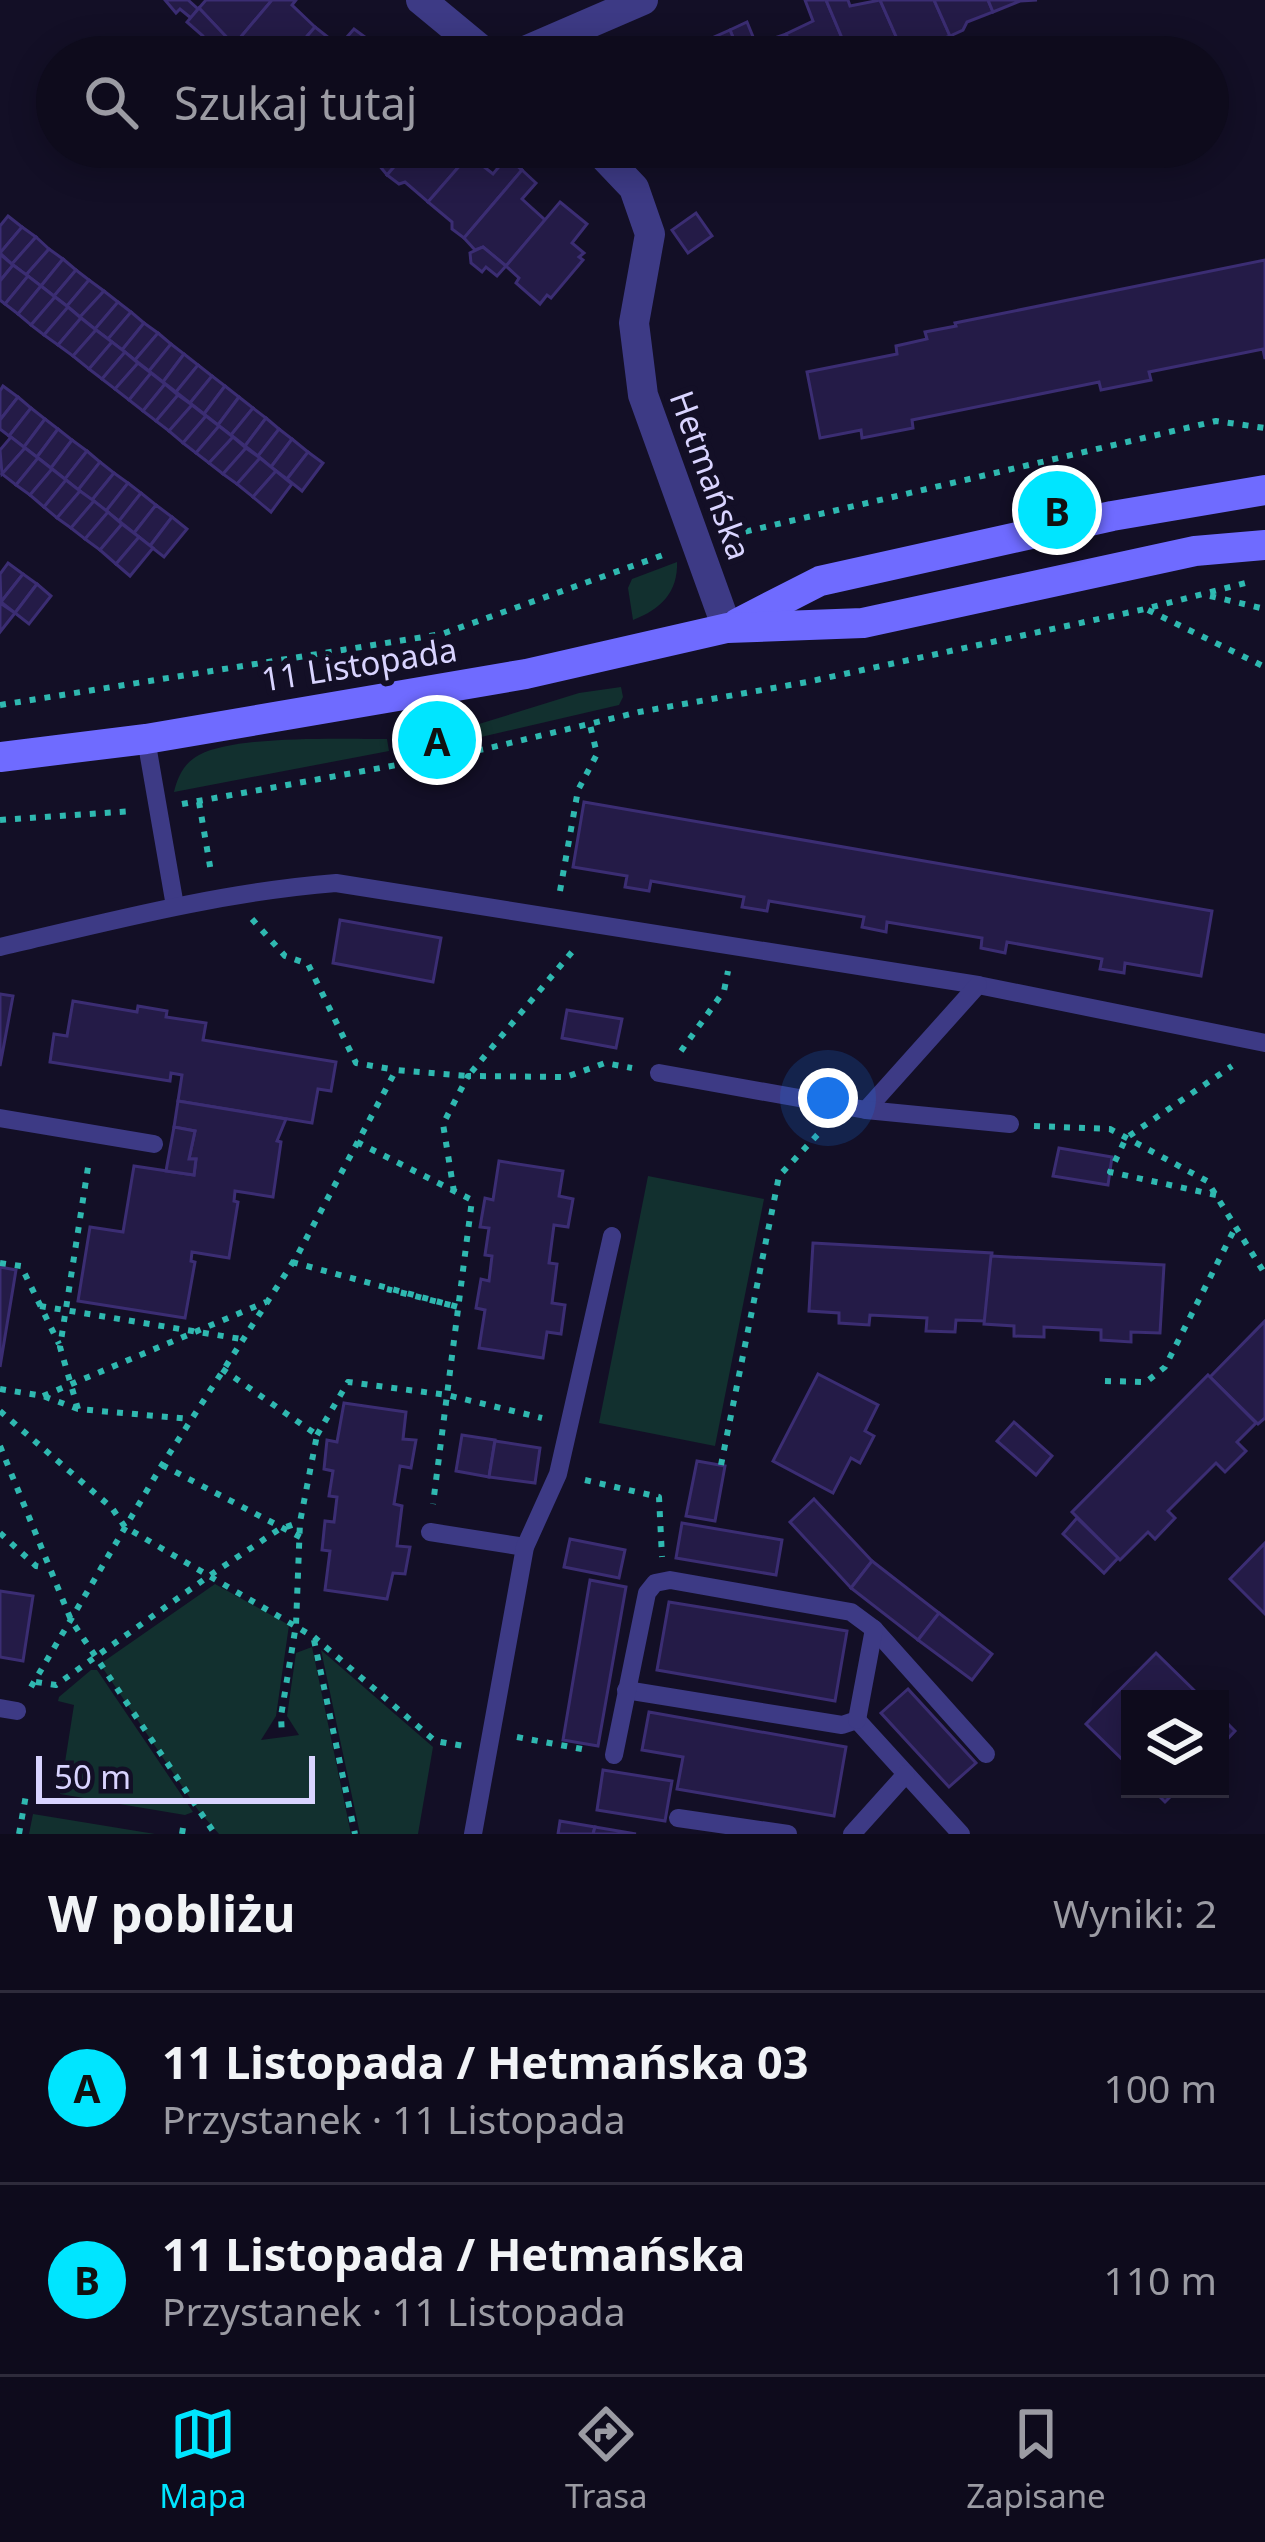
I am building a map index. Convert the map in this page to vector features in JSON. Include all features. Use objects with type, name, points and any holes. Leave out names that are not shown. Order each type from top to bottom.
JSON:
[{"type":"street","points":[[421,0],[465,36]]},
{"type":"street","points":[[560,36],[643,0]]},
{"type":"street","name":"Hetmańska","points":[[615,168],[634,188],[650,234],[634,323],[643,394],[728,628]]},
{"type":"street","name":"11 Listopada","points":[[728,628],[820,581],[1134,512],[1265,490]]},
{"type":"street","name":"11 Listopada","points":[[0,757],[146,739],[526,674],[728,628],[863,623],[1195,551],[1265,544]]},
{"type":"lane","points":[[146,739],[175,906]]},
{"type":"lane","points":[[0,947],[175,906],[336,883],[978,985],[1265,1042]]},
{"type":"lane","points":[[866,1110],[978,985]]},
{"type":"lane","points":[[662,1073],[866,1110],[1010,1124]]},
{"type":"lane","points":[[0,1118],[154,1144]]},
{"type":"lane","points":[[473,1834],[525,1547],[558,1474],[612,1236]]},
{"type":"lane","points":[[430,1532],[525,1547]]},
{"type":"lane","points":[[614,1755],[647,1593],[664,1581],[851,1612],[874,1629],[986,1754]]},
{"type":"lane","points":[[857,1720],[874,1629]]},
{"type":"lane","points":[[626,1690],[842,1725],[857,1720]]},
{"type":"lane","points":[[857,1720],[961,1834]]},
{"type":"lane","points":[[852,1834],[906,1774]]},
{"type":"lane","points":[[678,1818],[788,1834]]},
{"type":"path","points":[[0,705],[442,634],[698,544],[1216,421],[1265,428]]},
{"type":"path","points":[[0,820],[157,808],[485,749],[1265,581]]},
{"type":"path","points":[[1206,595],[1265,609]]},
{"type":"path","points":[[1145,609],[1265,667]]},
{"type":"path","points":[[556,918],[578,790],[597,754],[590,724]]},
{"type":"path","points":[[199,800],[224,897],[285,956],[308,964],[356,1063],[468,1076],[566,1076],[604,1063],[662,1073],[724,991]]},
{"type":"path","points":[[454,1192],[443,1124],[468,1076],[595,924]]},
{"type":"path","points":[[1216,1195],[1110,1172],[1126,1138],[1248,1055]]},
{"type":"path","points":[[9,1709],[34,1682],[190,1419],[292,1262],[396,1070]]},
{"type":"path","points":[[721,1465],[779,1176],[843,1106]]},
{"type":"path","points":[[1010,1124],[1110,1129],[1207,1181],[1264,1272]]},
{"type":"path","points":[[60,1347],[94,1134]]},
{"type":"path","points":[[357,1142],[472,1200],[430,1532]]},
{"type":"path","points":[[1105,1381],[1146,1382],[1165,1367],[1236,1226]]},
{"type":"path","points":[[292,1262],[458,1307]]},
{"type":"path","points":[[0,1263],[21,1266],[60,1347],[77,1409]]},
{"type":"path","points":[[43,1396],[266,1302]]},
{"type":"path","points":[[40,1306],[241,1339]]},
{"type":"path","points":[[222,1369],[317,1436]]},
{"type":"path","points":[[282,1736],[296,1624],[300,1522],[317,1436],[348,1382],[447,1395],[569,1425]]},
{"type":"path","points":[[0,1389],[43,1396],[77,1409],[190,1419]]},
{"type":"path","points":[[0,1412],[112,1508],[124,1527],[314,1636],[435,1741],[489,1741],[614,1755]]},
{"type":"path","points":[[0,1446],[70,1620],[215,1834]]},
{"type":"path","points":[[162,1465],[302,1538]]},
{"type":"path","points":[[558,1474],[659,1497],[664,1581]]},
{"type":"path","points":[[34,1682],[56,1684],[209,1576],[300,1522]]},
{"type":"path","points":[[0,1533],[36,1566],[47,1568]]},
{"type":"path","points":[[314,1636],[356,1834]]},
{"type":"path","points":[[19,1834],[26,1795]]},
{"type":"path","points":[[182,1834],[184,1822]]},
{"type":"green space","points":[[677,562],[666,598],[633,620],[628,588],[632,579]]},
{"type":"green space","points":[[621,687],[619,705],[481,737],[479,724],[579,693]]},
{"type":"green space","points":[[290,739],[387,739],[389,751],[174,792],[189,762],[216,749]]},
{"type":"green space","points":[[648,1176],[764,1199],[715,1446],[599,1423]]},
{"type":"green space","points":[[215,1584],[289,1625],[276,1716],[261,1740],[299,1735],[287,1716],[296,1653],[312,1647],[351,1834],[219,1834],[102,1667]]},
{"type":"green space","points":[[321,1650],[433,1747],[418,1834],[360,1834]]},
{"type":"green space","points":[[97,1670],[193,1812],[185,1815],[60,1794],[74,1705],[58,1701],[59,1697]]},
{"type":"green space","points":[[33,1814],[155,1834],[29,1834]]},
{"type":"building","points":[[165,0],[188,0],[198,9],[191,18],[180,9],[176,13]]},
{"type":"building","points":[[206,0],[272,0],[242,36],[225,36],[199,8]]},
{"type":"building","points":[[272,0],[296,0],[292,5],[315,27],[307,36],[242,36]]},
{"type":"building","points":[[805,0],[826,0],[841,36],[787,36],[813,21]]},
{"type":"building","points":[[826,0],[848,0],[850,6],[880,0],[896,36],[841,36]]},
{"type":"building","points":[[880,0],[934,0],[950,36],[896,36]]},
{"type":"building","points":[[934,0],[988,0],[993,12],[967,22],[963,30],[950,36]]},
{"type":"building","points":[[988,0],[1037,0],[993,12]]},
{"type":"building","points":[[199,8],[225,36],[203,36],[187,22]]},
{"type":"building","points":[[747,22],[753,36],[732,36],[730,30]]},
{"type":"building","points":[[393,168],[458,168],[428,202],[405,182],[399,184],[387,175]]},
{"type":"building","points":[[458,168],[485,168],[493,174],[498,168],[522,170],[464,238],[428,202]]},
{"type":"building","points":[[522,170],[536,183],[522,199],[545,220],[506,266],[483,247],[475,250],[464,238]]},
{"type":"building","points":[[560,202],[587,224],[572,243],[584,253],[579,257],[583,260],[551,298],[547,295],[540,304],[516,283],[519,278],[506,266]]},
{"type":"building","points":[[696,213],[712,236],[688,253],[672,230]]},
{"type":"building","points":[[8,216],[22,227],[0,253],[0,226]]},
{"type":"building","points":[[22,227],[36,237],[12,264],[0,253]]},
{"type":"building","points":[[36,237],[49,249],[26,275],[12,264]]},
{"type":"building","points":[[483,247],[506,266],[497,276],[471,263],[470,253]]},
{"type":"building","points":[[49,249],[63,259],[41,286],[26,275]]},
{"type":"building","points":[[0,256],[13,265],[0,281]]},
{"type":"building","points":[[63,259],[76,270],[54,296],[41,286]]},
{"type":"building","points":[[1265,260],[1265,359],[1263,349],[1149,372],[1151,380],[1101,390],[1099,382],[912,420],[913,428],[862,438],[861,430],[820,438],[807,372],[897,354],[896,346],[927,339],[925,332],[955,323]]},
{"type":"building","points":[[13,265],[28,276],[5,304],[0,300],[0,281]]},
{"type":"building","points":[[76,270],[89,280],[67,306],[54,296]]},
{"type":"building","points":[[28,276],[41,286],[18,314],[5,304]]},
{"type":"building","points":[[89,280],[104,291],[80,317],[67,306]]},
{"type":"building","points":[[41,286],[55,297],[31,325],[18,314]]},
{"type":"building","points":[[104,291],[118,302],[95,329],[80,317]]},
{"type":"building","points":[[55,297],[68,307],[44,335],[31,325]]},
{"type":"building","points":[[118,302],[131,312],[108,339],[95,329]]},
{"type":"building","points":[[68,307],[81,318],[58,345],[44,335]]},
{"type":"building","points":[[131,312],[144,323],[122,350],[108,339]]},
{"type":"building","points":[[81,318],[96,330],[73,356],[58,345]]},
{"type":"building","points":[[144,323],[158,333],[135,360],[122,350]]},
{"type":"building","points":[[96,330],[112,342],[89,369],[73,356]]},
{"type":"building","points":[[158,333],[171,344],[149,371],[135,360]]},
{"type":"building","points":[[112,342],[125,352],[102,379],[89,369]]},
{"type":"building","points":[[171,344],[184,354],[163,382],[149,371]]},
{"type":"building","points":[[125,352],[138,363],[115,389],[102,379]]},
{"type":"building","points":[[184,354],[198,365],[176,392],[163,382]]},
{"type":"building","points":[[138,363],[151,373],[129,400],[115,389]]},
{"type":"building","points":[[198,365],[212,376],[190,403],[176,392]]},
{"type":"building","points":[[151,373],[165,384],[143,411],[129,400]]},
{"type":"building","points":[[212,376],[225,386],[204,414],[190,403]]},
{"type":"building","points":[[165,384],[178,395],[156,421],[143,411]]},
{"type":"building","points":[[3,386],[18,397],[0,420],[0,391]]},
{"type":"building","points":[[225,386],[239,397],[218,425],[204,414]]},
{"type":"building","points":[[178,395],[192,405],[169,431],[156,421]]},
{"type":"building","points":[[18,397],[31,408],[9,436],[0,429],[0,420]]},
{"type":"building","points":[[239,397],[253,408],[231,435],[218,425]]},
{"type":"building","points":[[192,405],[206,416],[183,443],[169,431]]},
{"type":"building","points":[[31,408],[45,419],[24,447],[9,436]]},
{"type":"building","points":[[253,408],[266,418],[245,446],[231,435]]},
{"type":"building","points":[[206,416],[219,426],[196,453],[183,443]]},
{"type":"building","points":[[266,418],[279,429],[258,456],[245,446]]},
{"type":"building","points":[[45,419],[58,429],[37,457],[24,447]]},
{"type":"building","points":[[219,426],[233,437],[209,463],[196,453]]},
{"type":"building","points":[[58,429],[72,440],[51,468],[37,457]]},
{"type":"building","points":[[279,429],[292,439],[271,467],[258,456]]},
{"type":"building","points":[[11,437],[25,448],[2,474],[0,450]]},
{"type":"building","points":[[233,437],[246,448],[223,474],[209,463]]},
{"type":"building","points":[[292,439],[308,452],[287,479],[271,467]]},
{"type":"building","points":[[72,440],[87,451],[65,479],[51,468]]},
{"type":"building","points":[[25,448],[38,458],[16,485],[2,474]]},
{"type":"building","points":[[246,448],[260,458],[237,484],[223,474]]},
{"type":"building","points":[[87,451],[100,462],[78,490],[65,479]]},
{"type":"building","points":[[308,452],[323,463],[302,491],[287,479]]},
{"type":"building","points":[[38,458],[52,469],[30,495],[16,485]]},
{"type":"building","points":[[260,458],[276,471],[253,497],[237,484]]},
{"type":"building","points":[[100,462],[114,473],[92,500],[78,490]]},
{"type":"building","points":[[52,469],[66,480],[44,507],[30,495]]},
{"type":"building","points":[[276,471],[292,484],[271,512],[253,497]]},
{"type":"building","points":[[114,473],[128,483],[106,511],[92,500]]},
{"type":"building","points":[[66,480],[80,491],[57,518],[44,507]]},
{"type":"building","points":[[128,483],[141,493],[119,521],[106,511]]},
{"type":"building","points":[[80,491],[94,501],[71,528],[57,518]]},
{"type":"building","points":[[141,493],[156,505],[134,533],[119,521]]},
{"type":"building","points":[[94,501],[108,512],[85,539],[71,528]]},
{"type":"building","points":[[156,505],[172,517],[150,546],[134,533]]},
{"type":"building","points":[[108,512],[122,524],[100,550],[85,539]]},
{"type":"building","points":[[172,517],[187,529],[164,557],[150,546]]},
{"type":"building","points":[[122,524],[139,537],[116,564],[100,550]]},
{"type":"building","points":[[139,537],[153,548],[130,576],[116,564]]},
{"type":"building","points":[[8,563],[23,574],[1,602],[0,574]]},
{"type":"building","points":[[23,574],[37,584],[15,613],[1,602]]},
{"type":"building","points":[[37,584],[51,596],[29,624],[15,613]]},
{"type":"building","points":[[0,603],[15,613],[0,632]]},
{"type":"building","points":[[584,802],[1212,911],[1201,976],[1125,963],[1124,973],[1100,969],[1102,959],[1007,942],[1005,953],[981,948],[982,938],[887,922],[886,932],[862,927],[864,917],[769,901],[767,911],[742,907],[744,897],[651,881],[649,891],[625,887],[627,876],[573,867]]},
{"type":"building","points":[[340,920],[441,938],[433,982],[333,963]]},
{"type":"building","points":[[0,994],[13,996],[0,1066]]},
{"type":"building","points":[[73,1001],[137,1012],[138,1006],[167,1011],[166,1017],[206,1023],[203,1040],[336,1062],[331,1091],[318,1089],[312,1123],[178,1101],[182,1075],[171,1073],[170,1081],[50,1062],[54,1034],[67,1036]]},
{"type":"building","points":[[567,1010],[622,1019],[616,1048],[562,1038]]},
{"type":"building","points":[[178,1101],[286,1119],[277,1141],[281,1142],[273,1197],[235,1191],[238,1202],[229,1258],[192,1252],[195,1262],[185,1318],[78,1301],[90,1227],[123,1232],[134,1166],[194,1175],[196,1159],[189,1159],[195,1131],[174,1127]]},
{"type":"building","points":[[174,1127],[195,1131],[189,1159],[196,1159],[194,1175],[166,1171]]},
{"type":"building","points":[[1059,1148],[1112,1157],[1108,1185],[1053,1176]]},
{"type":"building","points":[[499,1161],[563,1171],[559,1196],[573,1199],[568,1227],[554,1225],[549,1263],[557,1264],[552,1303],[565,1305],[561,1334],[547,1332],[543,1358],[479,1348],[485,1310],[476,1308],[481,1279],[489,1281],[492,1256],[485,1255],[489,1228],[480,1227],[485,1198],[493,1200]]},
{"type":"building","points":[[813,1243],[992,1253],[985,1321],[956,1320],[955,1332],[926,1331],[927,1318],[870,1315],[869,1325],[839,1323],[839,1313],[809,1311]]},
{"type":"building","points":[[991,1256],[1164,1265],[1160,1333],[1131,1332],[1131,1342],[1101,1340],[1101,1330],[1044,1327],[1044,1337],[1014,1336],[1014,1326],[984,1324]]},
{"type":"building","points":[[0,1267],[16,1270],[0,1367]]},
{"type":"building","points":[[1265,1321],[1265,1418],[1258,1424],[1210,1377]]},
{"type":"building","points":[[818,1374],[878,1405],[865,1431],[874,1436],[860,1463],[851,1458],[833,1493],[773,1461]]},
{"type":"building","points":[[1208,1375],[1256,1423],[1237,1442],[1246,1451],[1225,1472],[1216,1463],[1168,1511],[1175,1518],[1155,1539],[1148,1532],[1120,1560],[1072,1512]]},
{"type":"building","points":[[344,1403],[406,1412],[403,1439],[416,1440],[411,1468],[400,1466],[394,1504],[402,1506],[397,1546],[410,1547],[405,1574],[393,1573],[387,1599],[325,1590],[330,1551],[322,1550],[325,1521],[334,1522],[337,1497],[329,1496],[333,1471],[324,1469],[327,1440],[337,1442]]},
{"type":"building","points":[[1014,1422],[1052,1456],[1036,1475],[997,1441]]},
{"type":"building","points":[[462,1435],[495,1440],[489,1477],[456,1471]]},
{"type":"building","points":[[495,1441],[540,1448],[535,1483],[489,1477]]},
{"type":"building","points":[[697,1461],[725,1466],[715,1521],[686,1516]]},
{"type":"building","points":[[814,1499],[872,1561],[851,1588],[790,1522]]},
{"type":"building","points":[[1077,1518],[1118,1558],[1104,1573],[1063,1534]]},
{"type":"building","points":[[682,1523],[782,1540],[776,1575],[676,1558]]},
{"type":"building","points":[[570,1539],[625,1550],[619,1578],[564,1567]]},
{"type":"building","points":[[1265,1543],[1265,1614],[1230,1579]]},
{"type":"building","points":[[872,1561],[939,1613],[918,1640],[851,1588]]},
{"type":"building","points":[[590,1580],[626,1587],[598,1746],[563,1740]]},
{"type":"building","points":[[0,1591],[33,1596],[23,1661],[0,1657]]},
{"type":"building","points":[[669,1602],[847,1631],[835,1701],[657,1670]]},
{"type":"building","points":[[939,1613],[992,1654],[972,1680],[918,1640]]},
{"type":"building","points":[[1156,1653],[1194,1690],[1121,1690],[1121,1758],[1086,1724]]},
{"type":"building","points":[[908,1689],[976,1763],[949,1787],[881,1713]]},
{"type":"building","points":[[649,1712],[846,1747],[834,1816],[677,1789],[683,1757],[642,1750]]},
{"type":"building","points":[[603,1770],[672,1781],[665,1821],[597,1810]]},
{"type":"building","points":[[560,1821],[595,1827],[593,1834],[558,1834]]},
{"type":"building","points":[[595,1827],[636,1834],[593,1834]]},
{"type":"place","name":"11 Listopada / Hetmańska","points":[[1057,510]]},
{"type":"place","name":"11 Listopada / Hetmańska 03","points":[[437,740]]}]
